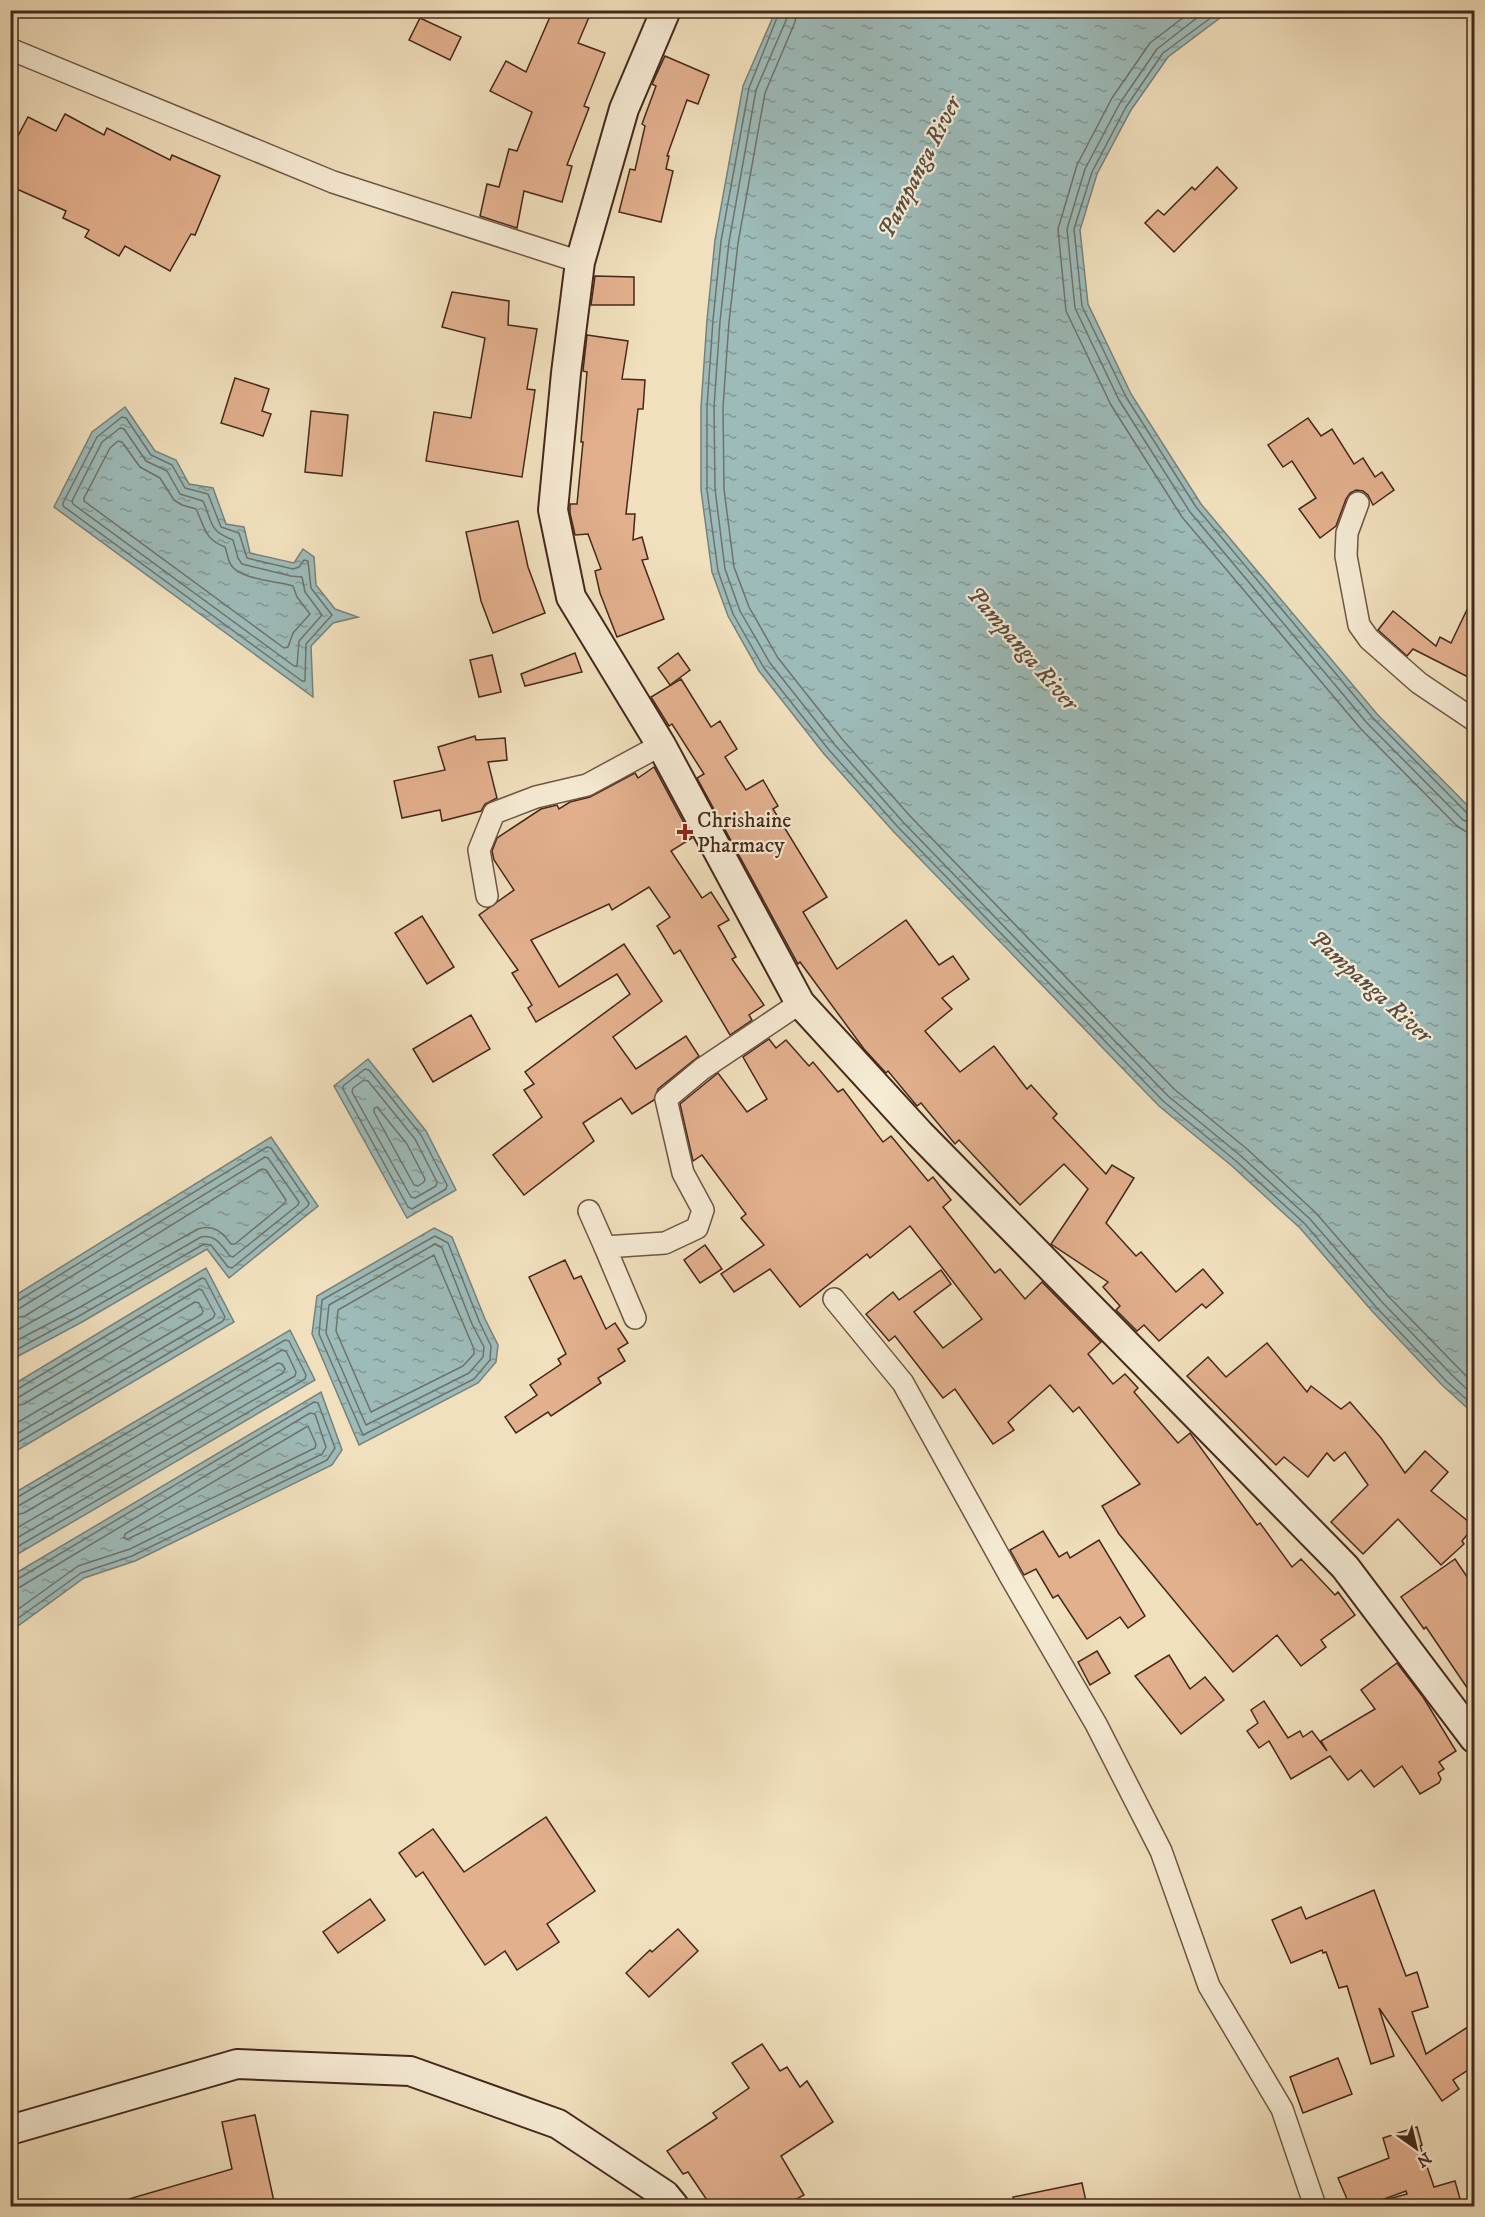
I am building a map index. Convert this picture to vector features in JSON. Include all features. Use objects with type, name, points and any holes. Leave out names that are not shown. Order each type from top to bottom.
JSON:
[{"type":"main road","points":[[666,10],[624,109],[580,262],[566,373],[553,510],[571,597],[662,745],[800,1003],[928,1143],[1345,1567],[1474,1738]]},
{"type":"main road","points":[[10,2130],[237,2064],[410,2071],[558,2124],[665,2195],[674,2206]]},
{"type":"street","points":[[10,50],[333,182],[580,262]]},
{"type":"street","points":[[1358,503],[1347,532],[1346,556],[1359,625],[1369,639],[1419,683],[1474,720]]},
{"type":"street","points":[[488,896],[479,850],[494,813],[536,797],[588,785],[662,745]]},
{"type":"street","points":[[605,1247],[664,1243],[697,1228],[703,1210],[683,1173],[666,1099],[702,1069],[800,1003]]},
{"type":"street","points":[[590,1211],[635,1318]]},
{"type":"street","points":[[834,1299],[903,1383],[1010,1576],[1096,1724],[1161,1851],[1209,1986],[1282,2109],[1315,2206]]},
{"type":"water","name":"Pampanga River","points":[[776,10],[1240,11],[1220,18],[1168,57],[1131,110],[1097,174],[1080,230],[1088,304],[1131,394],[1201,504],[1377,714],[1474,812],[1474,1414],[1442,1385],[1372,1311],[1300,1228],[1232,1166],[1159,1106],[893,831],[824,754],[759,671],[728,616],[712,572],[701,490],[701,407],[707,320],[715,240],[743,86]]},
{"type":"water","points":[[125,407],[155,451],[176,460],[189,484],[213,488],[226,524],[244,527],[250,553],[294,563],[303,549],[314,557],[316,585],[335,609],[358,617],[333,623],[311,646],[313,697],[54,507],[92,432]]},
{"type":"water","points":[[368,1059],[426,1131],[456,1190],[407,1218],[334,1086]]},
{"type":"water","points":[[271,1137],[318,1206],[229,1278],[207,1249],[82,1322],[11,1360],[11,1298]]},
{"type":"water","points":[[434,1228],[452,1237],[498,1345],[496,1362],[478,1383],[359,1445],[312,1334],[317,1296]]},
{"type":"water","points":[[206,1268],[234,1322],[11,1454],[11,1386]]},
{"type":"water","points":[[290,1330],[315,1380],[11,1558],[11,1495]]},
{"type":"water","points":[[321,1392],[342,1450],[332,1465],[135,1561],[84,1578],[11,1631],[11,1576]]},
{"type":"building","points":[[553,10],[592,10],[578,43],[605,53],[584,106],[589,108],[567,165],[572,166],[562,202],[524,191],[517,228],[480,216],[487,184],[499,187],[509,149],[517,151],[532,112],[490,91],[506,61],[526,72]]},
{"type":"building","points":[[420,18],[461,37],[450,60],[409,40]]},
{"type":"building","points":[[665,56],[709,75],[698,104],[687,100],[667,156],[669,156],[666,169],[673,171],[661,222],[619,212],[630,169],[635,170],[645,126],[642,124],[656,86],[652,84]]},
{"type":"building","points":[[65,114],[104,135],[107,128],[170,160],[172,155],[220,176],[195,235],[191,234],[170,271],[125,246],[119,256],[85,237],[89,230],[63,218],[66,211],[10,186],[10,151],[28,117],[56,131]]},
{"type":"building","points":[[1217,167],[1237,188],[1174,252],[1145,223],[1158,210],[1164,215],[1192,187],[1195,190]]},
{"type":"building","points":[[595,276],[634,277],[634,305],[591,305]]},
{"type":"building","points":[[452,292],[509,301],[508,325],[537,329],[527,389],[535,390],[522,477],[426,461],[434,412],[471,418],[485,338],[442,327]]},
{"type":"building","points":[[587,335],[628,341],[622,379],[645,380],[643,409],[638,409],[626,514],[635,514],[633,540],[642,537],[648,559],[642,560],[664,619],[617,637],[600,593],[595,571],[601,569],[588,534],[575,535],[570,513],[570,504],[577,504],[583,442],[581,442],[587,372],[583,371]]},
{"type":"building","points":[[235,378],[269,389],[262,411],[271,414],[263,436],[221,423]]},
{"type":"building","points":[[311,411],[348,415],[342,476],[305,472]]},
{"type":"building","points":[[1308,418],[1321,436],[1332,429],[1354,464],[1363,458],[1375,477],[1382,472],[1394,490],[1373,505],[1363,491],[1356,490],[1350,493],[1336,526],[1320,538],[1299,509],[1316,498],[1292,461],[1283,467],[1268,445]]},
{"type":"building","points":[[518,521],[528,567],[545,613],[493,633],[481,601],[466,532]]},
{"type":"building","points":[[1474,595],[1474,680],[1413,649],[1407,656],[1378,630],[1393,611],[1436,646],[1440,637],[1451,643]]},
{"type":"building","points":[[575,653],[582,672],[525,686],[521,674]]},
{"type":"building","points":[[678,653],[690,670],[670,685],[658,668]]},
{"type":"building","points":[[492,655],[501,692],[479,697],[470,660]]},
{"type":"building","points":[[681,679],[711,727],[720,721],[737,749],[725,757],[746,790],[763,780],[778,806],[773,809],[827,897],[803,912],[837,969],[906,920],[939,965],[953,956],[969,979],[942,998],[952,1009],[925,1031],[960,1072],[994,1046],[1027,1089],[1031,1085],[1057,1114],[1053,1118],[1106,1174],[1112,1165],[1134,1178],[1106,1223],[1136,1256],[1141,1252],[1176,1292],[1203,1269],[1223,1293],[1206,1308],[1202,1304],[1159,1341],[1144,1325],[1137,1331],[1116,1310],[1120,1306],[1103,1287],[1108,1282],[1051,1244],[1088,1189],[1064,1164],[1020,1205],[959,1140],[955,1144],[921,1103],[917,1106],[888,1071],[886,1073],[864,1049],[800,962],[798,964],[697,778],[704,774],[672,724],[669,726],[651,697]]},
{"type":"building","points":[[475,736],[476,740],[505,738],[507,760],[488,762],[497,798],[485,804],[481,811],[442,821],[440,810],[402,818],[394,781],[445,770],[438,747]]},
{"type":"building","points":[[654,767],[692,838],[671,851],[702,898],[711,892],[729,920],[718,926],[736,957],[732,959],[764,1005],[749,1015],[752,1020],[730,1035],[680,950],[674,954],[657,926],[670,917],[649,887],[612,910],[609,904],[531,940],[559,987],[624,944],[662,1001],[613,1037],[636,1069],[686,1036],[699,1056],[658,1089],[654,1100],[632,1114],[621,1098],[583,1123],[594,1141],[524,1195],[493,1155],[542,1117],[524,1090],[534,1084],[525,1072],[630,994],[617,974],[536,1022],[528,1008],[532,1005],[512,973],[518,970],[479,915],[514,890],[494,860],[492,851],[497,838],[541,809],[557,805],[559,809],[570,802],[590,797],[635,773],[638,778]]},
{"type":"building","points":[[422,916],[454,967],[427,984],[395,933]]},
{"type":"building","points":[[471,1015],[490,1049],[433,1082],[413,1049]]},
{"type":"building","points":[[769,1039],[776,1048],[786,1040],[809,1066],[813,1062],[838,1092],[843,1089],[883,1142],[891,1136],[928,1181],[933,1177],[951,1200],[943,1207],[995,1273],[1000,1269],[1025,1299],[1042,1282],[1101,1342],[1088,1354],[1113,1384],[1125,1374],[1138,1388],[1134,1392],[1178,1443],[1190,1433],[1257,1525],[1260,1523],[1292,1567],[1301,1559],[1335,1595],[1338,1592],[1355,1615],[1321,1640],[1326,1647],[1301,1666],[1277,1635],[1233,1672],[1119,1534],[1102,1506],[1140,1484],[1079,1407],[1073,1412],[1050,1385],[1008,1422],[1014,1430],[993,1444],[955,1389],[943,1398],[895,1336],[889,1341],[866,1314],[893,1292],[899,1300],[941,1270],[951,1284],[914,1312],[943,1348],[982,1319],[910,1226],[870,1258],[867,1254],[800,1307],[770,1269],[734,1292],[721,1274],[764,1245],[741,1218],[746,1214],[702,1155],[693,1161],[680,1104],[718,1073],[747,1112],[767,1099],[743,1057]]},
{"type":"building","points":[[705,1245],[722,1269],[700,1283],[684,1260]]},
{"type":"building","points":[[565,1260],[574,1279],[581,1276],[606,1329],[615,1323],[628,1343],[618,1349],[625,1361],[598,1378],[601,1383],[551,1416],[548,1412],[516,1433],[505,1417],[537,1395],[530,1385],[561,1364],[558,1359],[566,1354],[529,1277]]},
{"type":"building","points":[[1267,1343],[1307,1392],[1311,1386],[1341,1409],[1350,1402],[1381,1438],[1405,1473],[1425,1451],[1448,1472],[1431,1491],[1474,1526],[1462,1541],[1464,1544],[1441,1565],[1398,1519],[1363,1554],[1331,1522],[1368,1485],[1345,1452],[1334,1461],[1327,1453],[1308,1477],[1284,1457],[1276,1465],[1187,1376],[1208,1357],[1226,1377]]},
{"type":"building","points":[[1043,1531],[1059,1557],[1067,1552],[1070,1558],[1099,1540],[1145,1616],[1128,1628],[1120,1617],[1087,1639],[1058,1595],[1053,1598],[1036,1569],[1024,1575],[1010,1550]]},
{"type":"building","points":[[1455,1559],[1474,1587],[1474,1698],[1426,1627],[1424,1629],[1401,1597]]},
{"type":"building","points":[[1097,1651],[1110,1673],[1090,1685],[1078,1662]]},
{"type":"building","points":[[1169,1655],[1190,1689],[1205,1677],[1224,1700],[1181,1734],[1135,1676]]},
{"type":"building","points":[[1397,1663],[1423,1697],[1456,1751],[1439,1762],[1444,1769],[1438,1773],[1441,1779],[1439,1783],[1420,1794],[1402,1766],[1374,1787],[1361,1770],[1348,1780],[1330,1756],[1291,1779],[1269,1741],[1259,1748],[1247,1731],[1258,1723],[1251,1710],[1264,1701],[1288,1738],[1300,1731],[1303,1737],[1312,1731],[1327,1751],[1321,1741],[1375,1709],[1361,1690]]},
{"type":"building","points":[[546,1817],[595,1891],[547,1924],[559,1942],[517,1970],[505,1951],[485,1965],[423,1872],[416,1877],[399,1853],[433,1829],[464,1872]]},
{"type":"building","points":[[1374,1890],[1406,1976],[1417,1972],[1428,2007],[1412,2012],[1426,2054],[1474,2023],[1474,2066],[1453,2080],[1459,2089],[1442,2101],[1379,2008],[1394,2056],[1371,2064],[1347,1986],[1339,1988],[1326,1952],[1323,1953],[1322,1950],[1291,1963],[1272,1920],[1301,1907],[1306,1919]]},
{"type":"building","points":[[370,1899],[385,1920],[338,1953],[323,1932]]},
{"type":"building","points":[[678,1929],[698,1951],[649,1997],[626,1973],[650,1950],[652,1952]]},
{"type":"building","points":[[762,2044],[780,2071],[787,2067],[800,2087],[807,2081],[833,2122],[781,2156],[804,2195],[784,2206],[711,2206],[688,2172],[683,2174],[667,2151],[717,2118],[713,2113],[749,2088],[732,2063]]},
{"type":"building","points":[[1338,2058],[1352,2094],[1303,2113],[1290,2077]]},
{"type":"building","points":[[255,2115],[275,2206],[123,2206],[122,2201],[232,2169],[222,2122]]},
{"type":"building","points":[[1417,2127],[1422,2145],[1420,2146],[1434,2187],[1455,2181],[1462,2206],[1386,2206],[1385,2200],[1407,2194],[1406,2191],[1365,2206],[1350,2206],[1338,2178],[1389,2158],[1383,2138]]},
{"type":"building","points":[[1082,2183],[1087,2206],[1014,2206],[1013,2197]]},
{"type":"place","name":"Chrishaine Pharmacy","points":[[685,832]]}]
